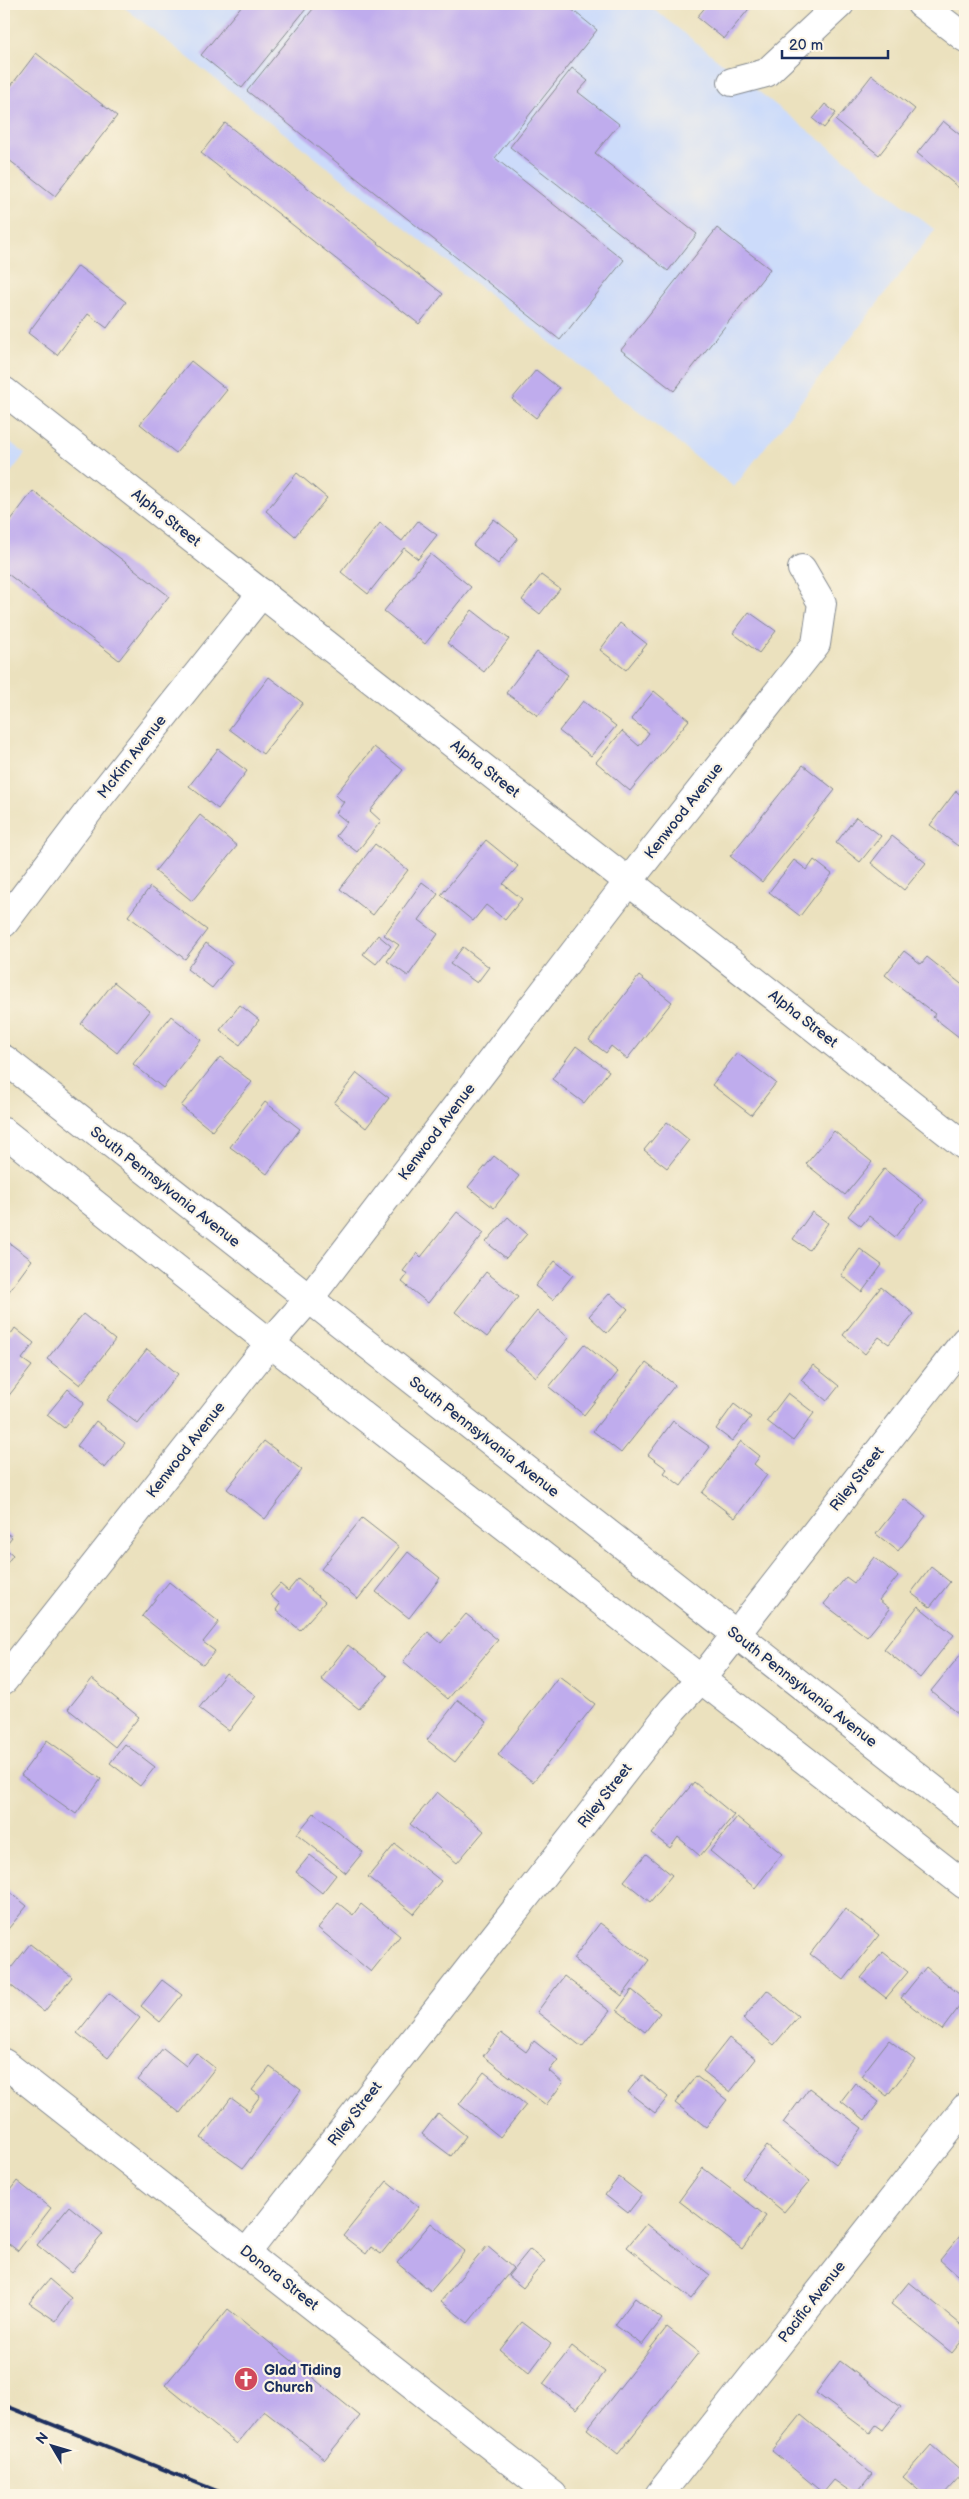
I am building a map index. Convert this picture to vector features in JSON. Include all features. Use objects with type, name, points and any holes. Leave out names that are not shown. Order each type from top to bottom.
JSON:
[{"type":"street","points":[[732,82],[766,73],[840,4]]},
{"type":"street","points":[[922,4],[965,38]]},
{"type":"street","name":"Alpha Street","points":[[4,391],[965,1146]]},
{"type":"street","name":"Kenwood Avenue","points":[[4,1680],[270,1343],[308,1300],[628,882],[816,644],[822,603],[802,569]]},
{"type":"street","name":"McKim Avenue","points":[[4,923],[97,800],[262,593]]},
{"type":"street","name":"South Pennsylvania Avenue","points":[[4,1059],[308,1300],[965,1814]]},
{"type":"street","points":[[4,1132],[270,1343],[965,1885]]},
{"type":"street","name":"Riley Street","points":[[247,2252],[672,1709],[702,1678],[965,1341]]},
{"type":"street","name":"Donora Street","points":[[4,2063],[247,2252],[553,2495]]},
{"type":"street","name":"Pacific Avenue","points":[[659,2495],[965,2108]]},
{"type":"shaded area","points":[[120,4],[647,4],[935,230],[734,487]]},
{"type":"shaded area","points":[[4,437],[25,454],[4,481]]},
{"type":"building","points":[[243,4],[310,4],[242,88],[201,55]]},
{"type":"building","points":[[317,4],[565,4],[597,30],[495,158],[624,260],[560,340],[247,91]]},
{"type":"building","points":[[708,4],[753,4],[724,39],[697,17]]},
{"type":"building","points":[[36,53],[117,116],[55,196],[4,156],[4,95]]},
{"type":"building","points":[[572,68],[588,81],[578,92],[619,124],[595,153],[697,234],[668,271],[510,147]]},
{"type":"building","points":[[872,75],[915,109],[879,155],[836,121]]},
{"type":"building","points":[[825,104],[836,113],[824,128],[813,119]]},
{"type":"building","points":[[943,121],[965,139],[965,193],[917,153]]},
{"type":"building","points":[[225,123],[443,294],[419,324],[201,153]]},
{"type":"building","points":[[717,228],[770,269],[674,391],[621,350]]},
{"type":"building","points":[[78,266],[126,302],[107,328],[88,314],[57,355],[28,333]]},
{"type":"building","points":[[191,361],[227,390],[176,453],[140,424]]},
{"type":"building","points":[[536,370],[559,388],[536,418],[512,399]]},
{"type":"building","points":[[297,473],[327,498],[295,536],[266,511]]},
{"type":"building","points":[[33,491],[169,596],[119,660],[4,571],[4,529]]},
{"type":"building","points":[[494,519],[518,538],[498,564],[473,545]]},
{"type":"building","points":[[418,521],[437,535],[418,559],[404,548],[368,594],[341,572],[380,523],[402,541]]},
{"type":"building","points":[[430,554],[471,587],[425,644],[384,611]]},
{"type":"building","points":[[541,575],[560,589],[540,614],[522,600]]},
{"type":"building","points":[[472,610],[509,639],[484,672],[447,643]]},
{"type":"building","points":[[749,612],[776,631],[759,653],[733,633]]},
{"type":"building","points":[[620,623],[647,644],[626,670],[600,650]]},
{"type":"building","points":[[537,652],[568,675],[538,716],[506,693]]},
{"type":"building","points":[[269,677],[303,703],[263,754],[229,729]]},
{"type":"building","points":[[654,691],[689,720],[630,791],[596,762],[622,731],[639,746],[649,733],[631,719]]},
{"type":"building","points":[[583,701],[616,726],[591,756],[559,731]]},
{"type":"building","points":[[374,747],[403,770],[370,811],[381,821],[357,852],[336,836],[347,822],[336,813],[344,802],[335,795]]},
{"type":"building","points":[[218,749],[247,771],[218,809],[189,786]]},
{"type":"building","points":[[803,765],[835,790],[762,882],[730,856]]},
{"type":"building","points":[[956,791],[965,799],[965,836],[958,846],[930,825]]},
{"type":"building","points":[[200,815],[237,846],[192,901],[155,871]]},
{"type":"building","points":[[856,817],[881,836],[860,862],[836,843]]},
{"type":"building","points":[[892,836],[926,863],[904,890],[871,863]]},
{"type":"building","points":[[486,840],[518,866],[503,884],[522,899],[505,920],[486,905],[473,921],[441,895]]},
{"type":"building","points":[[375,844],[408,870],[373,915],[340,889]]},
{"type":"building","points":[[794,860],[807,870],[814,860],[832,874],[800,916],[769,892]]},
{"type":"building","points":[[422,882],[438,894],[419,920],[438,934],[408,976],[387,961],[399,945],[384,935]]},
{"type":"building","points":[[150,887],[207,930],[185,959],[128,916]]},
{"type":"building","points":[[378,935],[391,946],[376,964],[363,954]]},
{"type":"building","points":[[206,943],[232,963],[212,988],[187,969]]},
{"type":"building","points":[[463,947],[489,967],[477,983],[450,964]]},
{"type":"building","points":[[904,951],[921,964],[927,957],[965,987],[964,1041],[933,1017],[935,1014],[885,975]]},
{"type":"building","points":[[639,976],[672,1002],[627,1059],[611,1046],[606,1053],[589,1040]]},
{"type":"building","points":[[114,982],[150,1011],[117,1053],[81,1024]]},
{"type":"building","points":[[240,1005],[259,1020],[240,1045],[220,1030]]},
{"type":"building","points":[[171,1016],[201,1040],[163,1088],[133,1064]]},
{"type":"building","points":[[576,1046],[609,1071],[584,1103],[552,1079]]},
{"type":"building","points":[[737,1053],[776,1083],[751,1115],[712,1085]]},
{"type":"building","points":[[220,1057],[252,1082],[212,1131],[181,1106]]},
{"type":"building","points":[[357,1073],[389,1098],[366,1128],[334,1103]]},
{"type":"building","points":[[265,1102],[300,1129],[267,1174],[230,1147]]},
{"type":"building","points":[[667,1122],[689,1140],[667,1168],[644,1150]]},
{"type":"building","points":[[834,1131],[872,1162],[845,1195],[806,1164]]},
{"type":"building","points":[[494,1156],[519,1176],[494,1208],[468,1187]]},
{"type":"building","points":[[884,1169],[924,1200],[895,1237],[869,1216],[861,1226],[848,1216]]},
{"type":"building","points":[[457,1212],[484,1233],[428,1303],[402,1282],[408,1274],[403,1271],[417,1253],[421,1257]]},
{"type":"building","points":[[812,1212],[828,1223],[809,1250],[793,1239]]},
{"type":"building","points":[[508,1217],[527,1234],[506,1258],[486,1242]]},
{"type":"building","points":[[4,1239],[32,1260],[4,1298]]},
{"type":"building","points":[[860,1249],[882,1265],[862,1292],[841,1275]]},
{"type":"building","points":[[555,1261],[573,1275],[553,1300],[535,1286]]},
{"type":"building","points":[[486,1272],[518,1297],[487,1337],[455,1312]]},
{"type":"building","points":[[881,1287],[914,1314],[889,1344],[879,1337],[865,1354],[843,1335]]},
{"type":"building","points":[[610,1293],[628,1309],[607,1333],[589,1316]]},
{"type":"building","points":[[537,1311],[569,1338],[536,1377],[505,1350]]},
{"type":"building","points":[[83,1314],[115,1340],[80,1385],[47,1359]]},
{"type":"building","points":[[15,1328],[34,1343],[22,1359],[32,1366],[7,1398],[4,1395],[4,1329],[11,1334]]},
{"type":"building","points":[[584,1344],[618,1372],[584,1415],[549,1387]]},
{"type":"building","points":[[147,1349],[178,1374],[138,1424],[107,1400]]},
{"type":"building","points":[[646,1363],[675,1385],[621,1453],[593,1431]]},
{"type":"building","points":[[813,1365],[839,1386],[827,1401],[801,1380]]},
{"type":"building","points":[[68,1389],[84,1403],[64,1428],[47,1415]]},
{"type":"building","points":[[788,1393],[814,1413],[793,1441],[767,1421]]},
{"type":"building","points":[[734,1404],[751,1417],[732,1441],[716,1429]]},
{"type":"building","points":[[96,1421],[125,1443],[105,1468],[77,1446]]},
{"type":"building","points":[[673,1421],[710,1447],[681,1486],[664,1473],[667,1469],[648,1455]]},
{"type":"building","points":[[264,1441],[302,1470],[265,1519],[227,1489]]},
{"type":"building","points":[[741,1441],[760,1456],[754,1464],[767,1475],[735,1518],[702,1493]]},
{"type":"building","points":[[904,1499],[926,1516],[898,1551],[876,1534]]},
{"type":"building","points":[[362,1518],[399,1547],[358,1599],[321,1569]]},
{"type":"building","points":[[4,1531],[12,1537],[4,1547]]},
{"type":"building","points":[[4,1547],[13,1555],[4,1567]]},
{"type":"building","points":[[408,1552],[440,1578],[409,1618],[376,1592]]},
{"type":"building","points":[[874,1557],[898,1576],[879,1600],[890,1609],[867,1637],[824,1604],[846,1577],[854,1583]]},
{"type":"building","points":[[931,1567],[950,1582],[930,1607],[911,1593]]},
{"type":"building","points":[[298,1579],[325,1602],[300,1630],[276,1610],[280,1604],[270,1595],[280,1584],[288,1591]]},
{"type":"building","points":[[169,1582],[219,1622],[203,1642],[215,1651],[203,1665],[142,1616]]},
{"type":"building","points":[[918,1606],[954,1635],[920,1678],[884,1649]]},
{"type":"building","points":[[466,1614],[498,1640],[448,1699],[403,1661],[428,1632],[441,1643]]},
{"type":"building","points":[[348,1645],[387,1676],[359,1709],[321,1679]]},
{"type":"building","points":[[965,1649],[965,1719],[931,1691]]},
{"type":"building","points":[[226,1673],[256,1696],[229,1731],[199,1708]]},
{"type":"building","points":[[559,1676],[595,1704],[533,1782],[498,1755]]},
{"type":"building","points":[[92,1679],[139,1717],[115,1747],[68,1709]]},
{"type":"building","points":[[458,1700],[487,1722],[455,1762],[427,1740]]},
{"type":"building","points":[[47,1740],[101,1779],[76,1814],[21,1775]]},
{"type":"building","points":[[125,1744],[155,1767],[140,1786],[110,1763]]},
{"type":"building","points":[[694,1782],[734,1815],[700,1856],[678,1837],[670,1848],[652,1834]]},
{"type":"building","points":[[437,1792],[484,1831],[457,1863],[410,1824]]},
{"type":"building","points":[[314,1813],[363,1852],[346,1873],[297,1834]]},
{"type":"building","points":[[737,1817],[782,1854],[755,1888],[710,1851]]},
{"type":"building","points":[[395,1844],[441,1881],[414,1914],[368,1877]]},
{"type":"building","points":[[646,1854],[672,1875],[650,1902],[624,1881]]},
{"type":"building","points":[[310,1855],[336,1875],[322,1893],[296,1872]]},
{"type":"building","points":[[4,1887],[27,1906],[4,1934]]},
{"type":"building","points":[[338,1903],[353,1915],[361,1904],[400,1936],[371,1972],[318,1928]]},
{"type":"building","points":[[845,1909],[879,1935],[844,1980],[810,1954]]},
{"type":"building","points":[[600,1923],[649,1960],[622,1996],[573,1959]]},
{"type":"building","points":[[30,1944],[72,1977],[44,2012],[4,1980],[4,1977]]},
{"type":"building","points":[[883,1952],[908,1972],[886,1998],[861,1978]]},
{"type":"building","points":[[926,1967],[965,1999],[942,2030],[901,1998]]},
{"type":"building","points":[[564,1976],[610,2011],[582,2047],[537,2012]]},
{"type":"building","points":[[162,1980],[182,1995],[160,2022],[141,2006]]},
{"type":"building","points":[[632,1990],[660,2013],[645,2032],[617,2010]]},
{"type":"building","points":[[767,1990],[798,2016],[774,2045],[743,2019]]},
{"type":"building","points":[[109,1993],[140,2018],[108,2058],[77,2033]]},
{"type":"building","points":[[501,2033],[526,2052],[534,2041],[558,2060],[549,2071],[563,2083],[546,2105],[483,2056]]},
{"type":"building","points":[[729,2038],[756,2059],[730,2092],[703,2071]]},
{"type":"building","points":[[889,2040],[915,2060],[887,2096],[861,2076]]},
{"type":"building","points":[[163,2048],[186,2066],[196,2053],[215,2068],[180,2113],[138,2080]]},
{"type":"building","points":[[270,2067],[301,2090],[243,2168],[201,2138],[231,2098],[249,2111],[260,2096],[252,2090]]},
{"type":"building","points":[[484,2072],[526,2105],[500,2137],[459,2104]]},
{"type":"building","points":[[642,2075],[668,2097],[655,2113],[628,2092]]},
{"type":"building","points":[[696,2076],[727,2100],[706,2127],[675,2103]]},
{"type":"building","points":[[855,2083],[879,2102],[865,2120],[841,2101]]},
{"type":"building","points":[[809,2088],[862,2128],[836,2164],[783,2123]]},
{"type":"building","points":[[438,2113],[466,2136],[451,2156],[422,2134]]},
{"type":"building","points":[[767,2146],[810,2181],[784,2212],[742,2178]]},
{"type":"building","points":[[703,2168],[766,2216],[742,2249],[679,2201]]},
{"type":"building","points":[[619,2177],[642,2195],[628,2213],[605,2195]]},
{"type":"building","points":[[17,2181],[51,2208],[18,2251],[9,2244],[4,2251],[4,2198]]},
{"type":"building","points":[[387,2181],[419,2207],[381,2254],[371,2247],[366,2254],[343,2236]]},
{"type":"building","points":[[69,2206],[103,2234],[71,2273],[37,2245]]},
{"type":"building","points":[[431,2223],[465,2251],[431,2291],[397,2263]]},
{"type":"building","points":[[646,2224],[710,2275],[691,2299],[627,2247]]},
{"type":"building","points":[[965,2230],[965,2282],[940,2260]]},
{"type":"building","points":[[487,2246],[513,2268],[468,2323],[441,2301]]},
{"type":"building","points":[[530,2249],[545,2261],[523,2288],[508,2276]]},
{"type":"building","points":[[49,2279],[71,2298],[56,2321],[29,2303]]},
{"type":"building","points":[[909,2282],[965,2328],[965,2337],[952,2353],[891,2304]]},
{"type":"building","points":[[635,2298],[662,2319],[642,2345],[615,2325]]},
{"type":"building","points":[[228,2309],[360,2416],[325,2459],[264,2411],[237,2444],[165,2385]]},
{"type":"building","points":[[522,2322],[551,2344],[529,2373],[500,2350]]},
{"type":"building","points":[[667,2327],[699,2352],[618,2454],[587,2429]]},
{"type":"building","points":[[572,2346],[605,2372],[577,2409],[543,2384]]},
{"type":"building","points":[[840,2361],[901,2407],[883,2430],[876,2425],[870,2433],[816,2393]]},
{"type":"building","points":[[801,2415],[872,2474],[855,2495],[834,2480],[823,2493],[772,2451]]},
{"type":"building","points":[[931,2445],[963,2473],[943,2495],[924,2495],[903,2477]]},
{"type":"railway","points":[[4,2405],[227,2495]]},
{"type":"place","name":"Glad Tiding Church","points":[[246,2379]]}]
